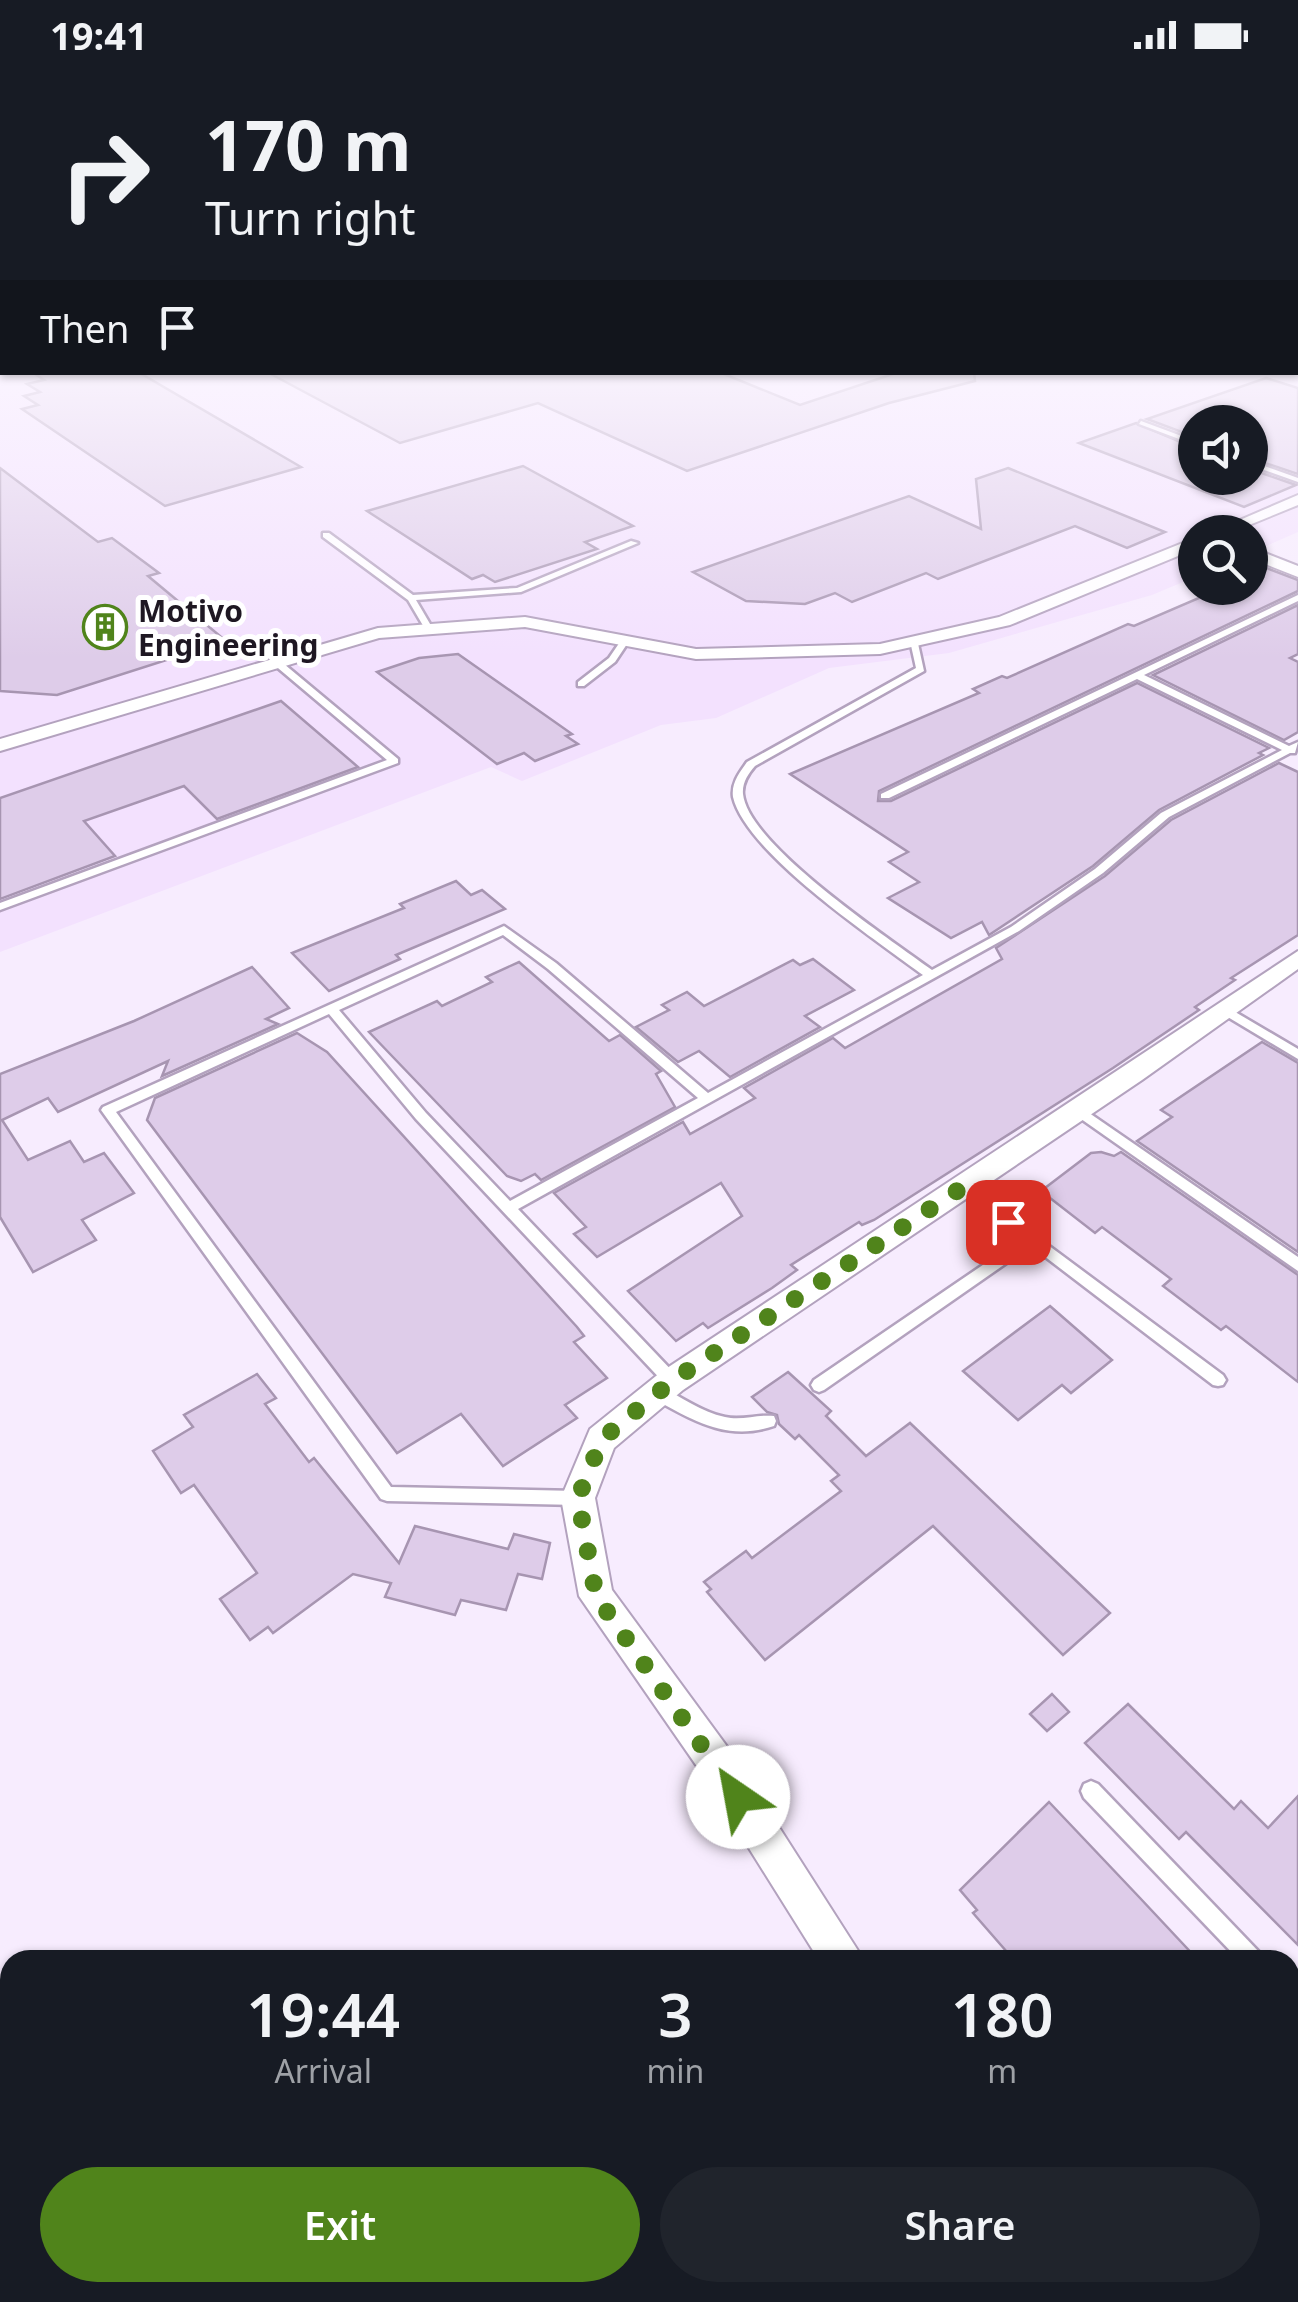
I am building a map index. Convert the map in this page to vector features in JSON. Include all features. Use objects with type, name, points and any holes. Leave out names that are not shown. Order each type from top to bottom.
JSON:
[{"type":"street","points":[[1261,515],[1298,500]]},
{"type":"street","points":[[0,745],[378,633],[525,622],[696,654],[880,649],[1004,621],[1178,550]]},
{"type":"street","points":[[1268,560],[1298,572]]},
{"type":"street","points":[[837,1950],[718,1765],[596,1596],[578,1498],[602,1439],[664,1387],[1298,958]]},
{"type":"lane","points":[[1268,469],[1298,480]]},
{"type":"lane","points":[[326,535],[411,598],[429,629]]},
{"type":"lane","points":[[411,598],[518,590],[634,543]]},
{"type":"lane","points":[[885,796],[1298,598]]},
{"type":"lane","points":[[582,684],[612,660],[626,640]]},
{"type":"lane","points":[[914,641],[922,668],[751,764],[740,778],[738,797],[766,844],[931,975]]},
{"type":"lane","points":[[0,907],[394,761],[274,661]]},
{"type":"lane","points":[[1136,676],[1295,750]]},
{"type":"lane","points":[[510,1208],[1029,919],[1099,871],[1166,815],[1295,750]]},
{"type":"lane","points":[[578,1498],[387,1494],[108,1110],[504,930],[552,966],[706,1099]]},
{"type":"lane","points":[[330,1009],[421,1116],[510,1208],[664,1387],[716,1423],[752,1428],[768,1421]]},
{"type":"lane","points":[[1224,1010],[1298,1055]]},
{"type":"lane","points":[[1078,1110],[1298,1265]]},
{"type":"lane","points":[[963,1187],[1218,1380]]},
{"type":"lane","points":[[819,1385],[1030,1240]]},
{"type":"lane","points":[[1092,1791],[1243,1950]]},
{"type":"shaded area","points":[[0,451],[1178,451],[1178,495],[1268,495],[1268,451],[1298,451],[1298,532],[1268,545],[1268,515],[1178,515],[1178,584],[949,653],[829,668],[716,718],[661,725],[522,781],[491,767],[0,952]]},
{"type":"building","points":[[84,451],[274,451],[301,467],[165,506]]},
{"type":"building","points":[[644,451],[746,451],[687,471]]},
{"type":"building","points":[[1100,451],[1178,451],[1178,481]]},
{"type":"building","points":[[1268,451],[1298,451],[1298,474],[1268,464]]},
{"type":"building","points":[[523,466],[633,526],[585,542],[597,549],[495,582],[483,575],[472,579],[367,511]]},
{"type":"building","name":"Motivo Engineering","points":[[0,468],[98,542],[112,538],[159,573],[148,576],[226,641],[57,695],[0,691]]},
{"type":"building","points":[[1008,468],[1165,532],[1127,548],[1075,526],[938,579],[926,573],[852,602],[835,593],[805,604],[746,601],[693,572],[909,496],[981,529],[976,479]]},
{"type":"building","points":[[1268,475],[1296,485],[1244,507],[1213,495],[1268,495]]},
{"type":"building","points":[[1268,569],[1298,580],[1298,591],[879,791],[878,801],[891,801],[1137,683],[1269,748],[1259,753],[1263,755],[1159,810],[1093,866],[989,935],[982,922],[951,938],[888,898],[919,882],[889,862],[908,852],[790,774],[979,693],[973,689],[1002,676],[1007,678],[1128,624],[1134,626],[1183,605],[1268,605]]},
{"type":"building","points":[[1298,605],[1298,654],[1290,658],[1298,662],[1298,732],[1284,740],[1153,675]]},
{"type":"building","points":[[458,654],[572,734],[566,736],[578,744],[535,761],[524,753],[497,764],[377,672],[419,658]]},
{"type":"building","points":[[281,701],[358,767],[217,819],[184,786],[84,821],[115,856],[0,899],[0,798]]},
{"type":"building","points":[[1279,763],[1298,772],[1298,935],[1231,978],[1235,980],[1195,1007],[1199,1010],[1113,1068],[874,1220],[862,1225],[859,1222],[791,1265],[797,1270],[708,1328],[703,1323],[676,1341],[628,1291],[742,1216],[721,1183],[597,1257],[574,1234],[586,1227],[554,1193],[683,1122],[690,1134],[755,1098],[744,1088],[833,1038],[845,1048],[1002,959],[996,948],[1105,876],[1171,820]]},
{"type":"building","points":[[456,881],[471,895],[482,890],[505,909],[396,955],[400,959],[329,991],[292,953],[404,908],[400,904]]},
{"type":"building","points":[[813,959],[854,990],[805,1016],[820,1027],[730,1077],[699,1051],[678,1062],[636,1027],[669,1010],[662,1005],[687,992],[704,1006],[793,960],[800,965]]},
{"type":"building","points":[[519,962],[609,1041],[620,1035],[661,1071],[656,1074],[675,1107],[541,1180],[535,1174],[521,1181],[507,1176],[369,1032],[437,1001],[442,1006],[492,982],[486,977]]},
{"type":"building","points":[[252,967],[289,1008],[266,1019],[278,1024],[162,1076],[168,1061],[58,1112],[48,1098],[2,1120],[28,1160],[70,1141],[84,1162],[104,1153],[134,1193],[82,1220],[96,1240],[33,1272],[0,1217],[0,1074],[134,1021]]},
{"type":"building","points":[[297,1033],[327,1052],[577,1327],[584,1336],[574,1342],[607,1378],[565,1405],[577,1418],[503,1466],[461,1414],[397,1453],[147,1120],[155,1098]]},
{"type":"building","points":[[1262,1042],[1298,1063],[1298,1252],[1137,1141],[1172,1117],[1161,1110]]},
{"type":"building","points":[[1121,1152],[1298,1275],[1298,1382],[1226,1326],[1221,1330],[1163,1286],[1171,1279],[1102,1227],[1095,1233],[1041,1191],[1091,1153],[1114,1156]]},
{"type":"building","points":[[1050,1306],[1112,1360],[1071,1393],[1062,1385],[1018,1420],[963,1371]]},
{"type":"building","points":[[788,1372],[831,1411],[826,1416],[866,1456],[910,1423],[1110,1613],[1063,1655],[933,1526],[765,1660],[707,1592],[711,1589],[704,1582],[746,1551],[752,1558],[841,1491],[831,1481],[839,1475],[799,1435],[795,1439],[779,1424],[777,1415],[767,1412],[752,1397]]},
{"type":"building","points":[[257,1374],[276,1398],[265,1404],[309,1462],[314,1458],[399,1563],[415,1526],[508,1549],[514,1534],[550,1543],[542,1579],[518,1574],[506,1610],[461,1600],[455,1615],[385,1597],[391,1583],[353,1574],[273,1633],[268,1627],[250,1640],[220,1599],[257,1573],[194,1485],[181,1493],[153,1451],[193,1427],[184,1415]]},
{"type":"building","points":[[1052,1694],[1069,1712],[1047,1731],[1030,1714]]},
{"type":"building","points":[[1128,1704],[1234,1809],[1241,1801],[1268,1828],[1298,1796],[1298,1945],[1186,1832],[1179,1839],[1085,1743]]},
{"type":"building","points":[[1049,1802],[1189,1950],[1005,1950],[973,1913],[977,1910],[960,1890]]},
{"type":"place","name":"Motivo Engineering","points":[[105,627]]},
{"type":"route","points":[[738,1797],[596,1596],[578,1498],[602,1439],[672,1381],[963,1187],[1008,1222]]}]
